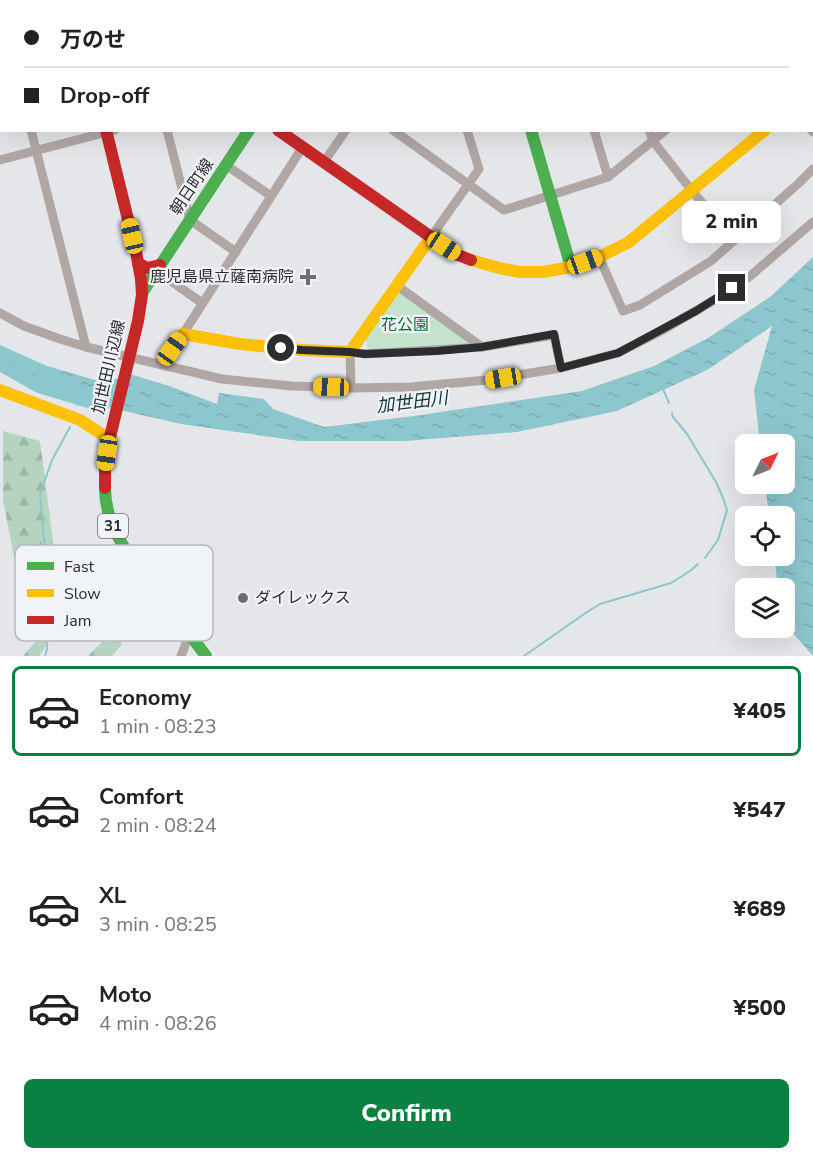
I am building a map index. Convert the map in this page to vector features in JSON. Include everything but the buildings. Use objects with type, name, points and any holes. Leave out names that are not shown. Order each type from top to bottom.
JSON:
[{"type":"street","points":[[32,132],[86,347]]},
{"type":"street","points":[[0,160],[105,132]]},
{"type":"street","name":"加世田川辺線","points":[[109,132],[138,262],[142,293],[109,439],[104,488],[110,520],[123,545]]},
{"type":"street","points":[[168,132],[190,220],[236,252]]},
{"type":"street","name":"朝日町線","points":[[142,293],[248,132]]},
{"type":"street","points":[[281,132],[458,255],[479,263],[520,272],[543,272],[571,267],[599,257],[629,242],[763,132]]},
{"type":"street","points":[[324,162],[345,132]]},
{"type":"street","points":[[396,132],[504,210],[608,177],[664,132]]},
{"type":"street","points":[[351,388],[350,352],[479,169],[468,132]]},
{"type":"street","points":[[532,132],[571,267]]},
{"type":"street","points":[[595,132],[608,177]]},
{"type":"street","points":[[650,132],[653,141],[692,191],[734,240]]},
{"type":"street","points":[[161,364],[183,334],[302,148]]},
{"type":"street","points":[[226,165],[271,196]]},
{"type":"street","points":[[599,257],[623,312],[711,261],[813,169]]},
{"type":"street","points":[[0,313],[24,326],[128,361],[161,364],[222,379],[292,386],[351,388],[411,387],[458,383],[561,368],[618,353],[696,311],[748,277],[813,222]]},
{"type":"street","points":[[138,262],[147,268],[159,268],[202,303]]},
{"type":"street","points":[[396,285],[482,347]]},
{"type":"street","points":[[183,334],[240,344],[365,354],[482,347],[554,334],[561,368]]},
{"type":"street","points":[[0,390],[80,420],[109,439]]},
{"type":"street","points":[[182,656],[187,641]]},
{"type":"street","name":"加世田川辺線","points":[[194,641],[206,656]]},
{"type":"green space","name":"花公園","points":[[400,292],[468,341],[467,344],[368,350],[366,340]]},
{"type":"green space","points":[[3,431],[40,441],[53,545],[15,545],[15,562],[3,500]]},
{"type":"green space","points":[[36,641],[47,641],[39,656],[23,656]]},
{"type":"green space","points":[[103,641],[120,641],[122,644],[112,656],[88,656]]},
{"type":"water","points":[[813,257],[813,656],[795,635],[795,578],[777,578],[775,566],[795,566],[795,506],[768,506],[766,494],[795,494],[795,434],[759,434],[754,390],[772,326],[707,370],[617,411],[517,432],[406,441],[299,441],[181,424],[98,405],[0,368],[0,345],[47,366],[105,383],[130,374],[217,404],[219,393],[264,399],[273,409],[324,427],[582,391],[654,366],[708,338],[770,297]]},
{"type":"waterway","name":"加世田川","points":[[0,364],[39,386],[92,402],[101,402]]},
{"type":"waterway","points":[[663,389],[669,403]]},
{"type":"waterway","name":"加世田川","points":[[77,405],[79,398]]},
{"type":"waterway","points":[[672,413],[716,482],[727,510],[718,540],[705,558]]},
{"type":"waterway","points":[[45,545],[40,494],[52,460],[70,427]]},
{"type":"waterway","points":[[524,656],[600,604],[671,583],[698,564]]},
{"type":"waterway","points":[[45,656],[47,641]]},
{"type":"traffic: fast","points":[[142,293],[248,132]]},
{"type":"traffic: fast","points":[[532,132],[571,267]]},
{"type":"traffic: fast","points":[[105,488],[110,518],[122,545]]},
{"type":"traffic: fast","points":[[195,641],[206,656]]},
{"type":"traffic: slow","points":[[471,260],[520,272],[543,272],[571,267],[599,257],[629,242],[763,132]]},
{"type":"traffic: slow","points":[[183,334],[240,344],[350,352],[431,237]]},
{"type":"traffic: slow","points":[[0,390],[80,420],[109,439]]},
{"type":"traffic: jam","points":[[105,488],[105,465],[110,437],[138,321],[142,295],[136,252],[106,132]]},
{"type":"traffic: jam","points":[[281,132],[431,237],[458,255],[471,260]]},
{"type":"traffic: jam","points":[[138,263],[147,268],[160,265]]},
{"type":"place","name":"鹿児島県立薩南病院","points":[[308,277]]},
{"type":"place","name":"ダイレックス","points":[[243,598]]},
{"type":"route","points":[[281,348],[365,354],[437,351],[482,347],[554,334],[561,368],[618,353],[661,331],[732,288]]}]
